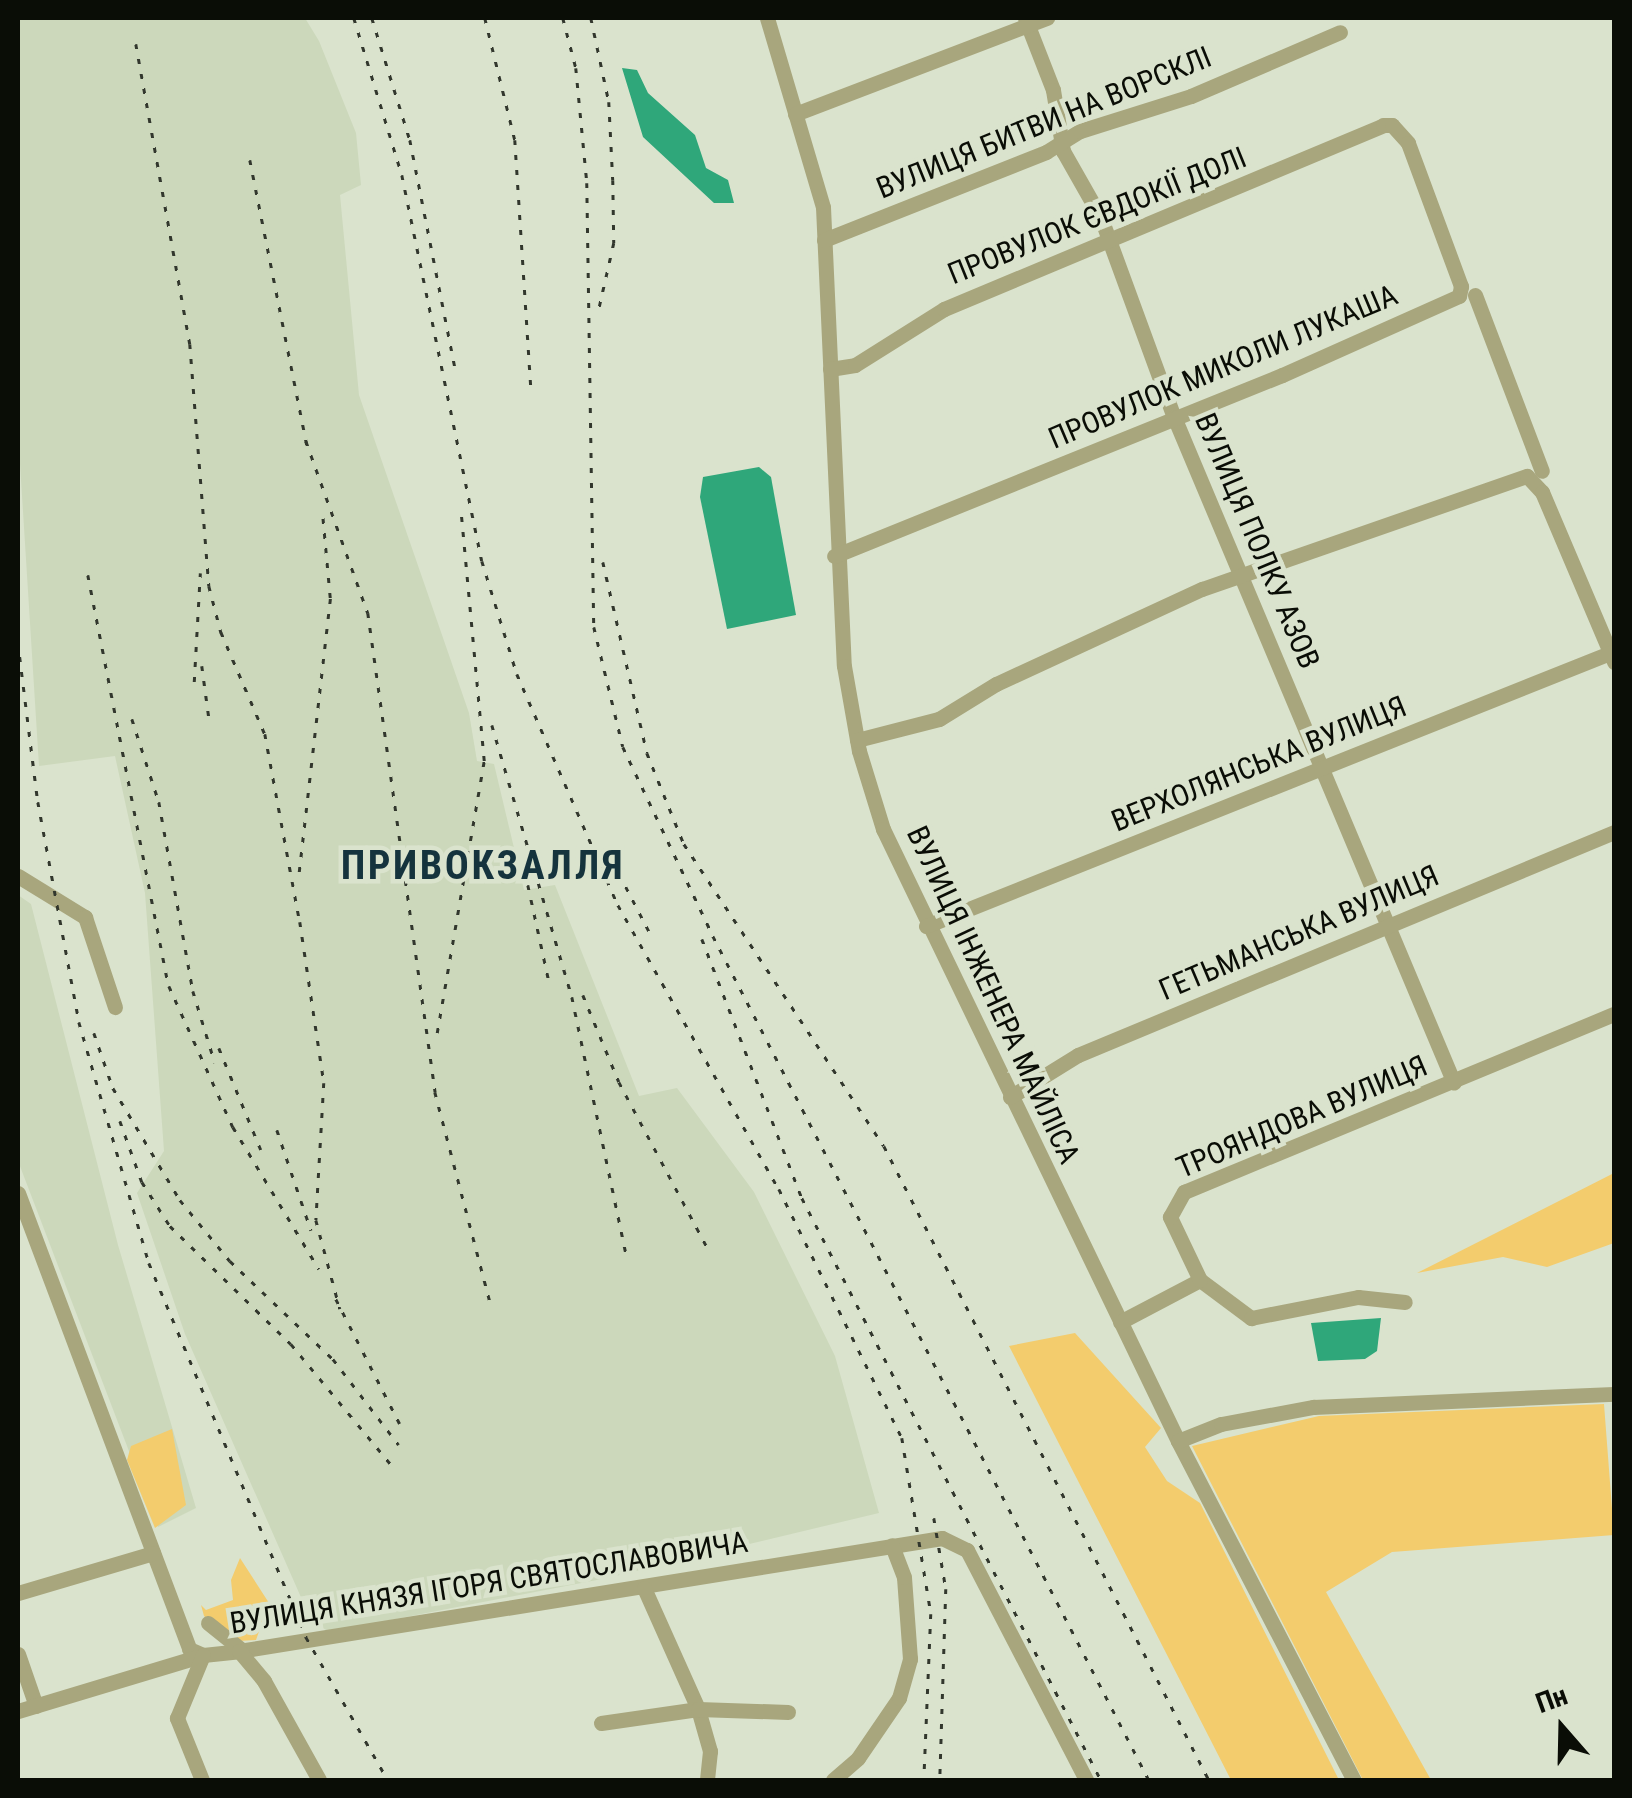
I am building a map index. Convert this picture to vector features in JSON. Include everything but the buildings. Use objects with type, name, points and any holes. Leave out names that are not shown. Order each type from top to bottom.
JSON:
[{"type":"street","name":"ВУЛИЦЯ ІНЖЕНЕРА МАЙЛІСА","points":[[766,18],[823,207],[834,556],[857,740],[883,829],[926,926],[1178,1442],[1354,1780]]},
{"type":"street","points":[[795,114],[1026,21],[1047,18]]},
{"type":"street","name":"ВУЛИЦЯ ПОЛКУ АЗОВ","points":[[1026,21],[1064,139],[1063,151],[1108,241],[1174,417],[1454,1083]]},
{"type":"street","name":"ВУЛИЦЯ БИТВИ НА ВОРСКЛІ","points":[[824,240],[1064,139],[1191,96],[1340,32]]},
{"type":"street","name":"ПРОВУЛОК ЄВДОКІЇ ДОЛІ","points":[[830,369],[854,365],[944,308],[1392,125]]},
{"type":"street","name":"ПРОВУЛОК МИКОЛИ ЛУКАША","points":[[834,556],[1459,296],[1457,270],[1408,144],[1392,125]]},
{"type":"street","points":[[1475,295],[1542,492],[1613,657]]},
{"type":"street","points":[[857,740],[939,718],[996,684],[1172,602],[1244,580],[1332,539],[1535,473]]},
{"type":"street","name":"ВЕРХОЛЯНСЬКА ВУЛИЦЯ","points":[[926,926],[1322,767],[1613,657]]},
{"type":"street","name":"ГЕТЬМАНСЬКА ВУЛИЦЯ","points":[[1010,1097],[1078,1054],[1614,832]]},
{"type":"street","points":[[18,876],[85,917],[115,1007]]},
{"type":"street","name":"ТРОЯНДОВА ВУЛИЦЯ","points":[[1200,1280],[1170,1217],[1184,1192],[1614,1014]]},
{"type":"street","name":"ВУЛИЦЯ КНЯЗЯ ІГОРЯ СВЯТОСЛАВОВИЧА","points":[[18,1193],[189,1649],[203,1656],[240,1651],[892,1545],[950,1540],[967,1550],[1086,1780]]},
{"type":"street","points":[[1120,1322],[1200,1280],[1251,1318],[1358,1297],[1404,1302]]},
{"type":"street","points":[[1178,1442],[1221,1424],[1313,1407],[1614,1394]]},
{"type":"street","points":[[833,1780],[858,1758],[899,1698],[910,1659],[904,1577],[892,1545]]},
{"type":"street","points":[[18,1593],[153,1553]]},
{"type":"street","points":[[644,1588],[698,1709],[710,1751],[706,1780]]},
{"type":"street","points":[[208,1622],[240,1651],[264,1681],[319,1780]]},
{"type":"street","points":[[18,1654],[36,1706]]},
{"type":"street","points":[[18,1711],[203,1656]]},
{"type":"street","points":[[202,1780],[177,1718],[203,1656]]},
{"type":"street","points":[[602,1724],[698,1709],[788,1712]]},
{"type":"shaded area","points":[[18,18],[305,18],[319,41],[356,133],[361,185],[340,195],[359,395],[469,713],[477,761],[494,764],[524,890],[555,885],[639,1096],[677,1088],[754,1192],[835,1356],[879,1513],[607,1578],[329,1632],[311,1620],[185,1334],[137,1193],[164,1151],[145,893],[115,756],[39,766],[18,432]]},
{"type":"shaded area","points":[[622,68],[637,70],[648,93],[695,135],[706,168],[728,180],[734,203],[714,203],[643,137]]},
{"type":"shaded area","points":[[759,467],[771,477],[796,615],[727,629],[700,497],[703,477]]},
{"type":"shaded area","points":[[18,895],[31,904],[118,1245],[196,1508],[158,1527],[18,1161]]},
{"type":"shaded area","points":[[1614,1173],[1614,1243],[1547,1267],[1503,1257],[1417,1273]]},
{"type":"shaded area","points":[[1381,1318],[1377,1351],[1365,1359],[1318,1361],[1311,1323]]},
{"type":"shaded area","points":[[1075,1333],[1161,1428],[1145,1447],[1167,1481],[1200,1503],[1339,1780],[1231,1780],[1009,1346]]},
{"type":"shaded area","points":[[1604,1404],[1614,1535],[1392,1552],[1326,1592],[1431,1780],[1363,1780],[1192,1446],[1319,1416]]},
{"type":"shaded area","points":[[172,1429],[186,1505],[155,1528],[127,1460],[131,1446]]},
{"type":"shaded area","points":[[240,1558],[269,1603],[256,1640],[238,1641],[204,1616],[201,1605],[206,1610],[233,1600],[231,1580]]},
{"type":"railway","points":[[354,18],[402,175],[482,561],[517,674],[618,905],[779,1189],[902,1438],[931,1614],[924,1780]]},
{"type":"railway","points":[[372,18],[410,140],[456,372]]},
{"type":"railway","points":[[485,18],[515,140],[531,387]]},
{"type":"railway","points":[[563,18],[576,68],[587,183],[594,627],[623,747],[713,936],[1149,1780]]},
{"type":"railway","points":[[591,18],[609,102],[613,180],[614,243],[599,309]]},
{"type":"railway","points":[[136,44],[190,344],[209,586],[221,632],[265,734],[300,922],[324,1083],[316,1220],[340,1309]]},
{"type":"railway","points":[[250,160],[308,451]]},
{"type":"railway","points":[[306,441],[368,613],[435,1092],[490,1302]]},
{"type":"railway","points":[[299,872],[330,598],[322,510]]},
{"type":"railway","points":[[437,1033],[484,761],[461,514]]},
{"type":"railway","points":[[603,562],[647,753],[684,844],[884,1146],[1209,1780]]},
{"type":"railway","points":[[194,682],[200,573]]},
{"type":"railway","points":[[88,575],[169,986],[233,1127],[319,1269]]},
{"type":"railway","points":[[18,642],[38,802],[79,1022],[149,1263],[306,1637],[388,1780]]},
{"type":"railway","points":[[202,666],[209,718]]},
{"type":"railway","points":[[132,719],[159,802],[193,991],[215,1063]]},
{"type":"railway","points":[[492,725],[572,997],[626,1253]]},
{"type":"railway","points":[[612,860],[649,931]]},
{"type":"railway","points":[[528,885],[550,986]]},
{"type":"railway","points":[[702,939],[802,1198],[1101,1780]]},
{"type":"railway","points":[[583,995],[619,1082],[708,1249]]},
{"type":"railway","points":[[94,1033],[113,1088],[180,1200],[230,1261],[333,1359],[399,1445]]},
{"type":"railway","points":[[219,1048],[261,1150]]},
{"type":"railway","points":[[120,1121],[142,1182],[170,1226],[291,1344],[393,1467]]},
{"type":"railway","points":[[277,1130],[311,1230]]},
{"type":"railway","points":[[336,1299],[400,1424]]},
{"type":"railway","points":[[934,1518],[946,1589],[940,1780]]},
{"type":"district","name":"ПРИВОКЗАЛЛЯ","points":[[483,866]]}]
